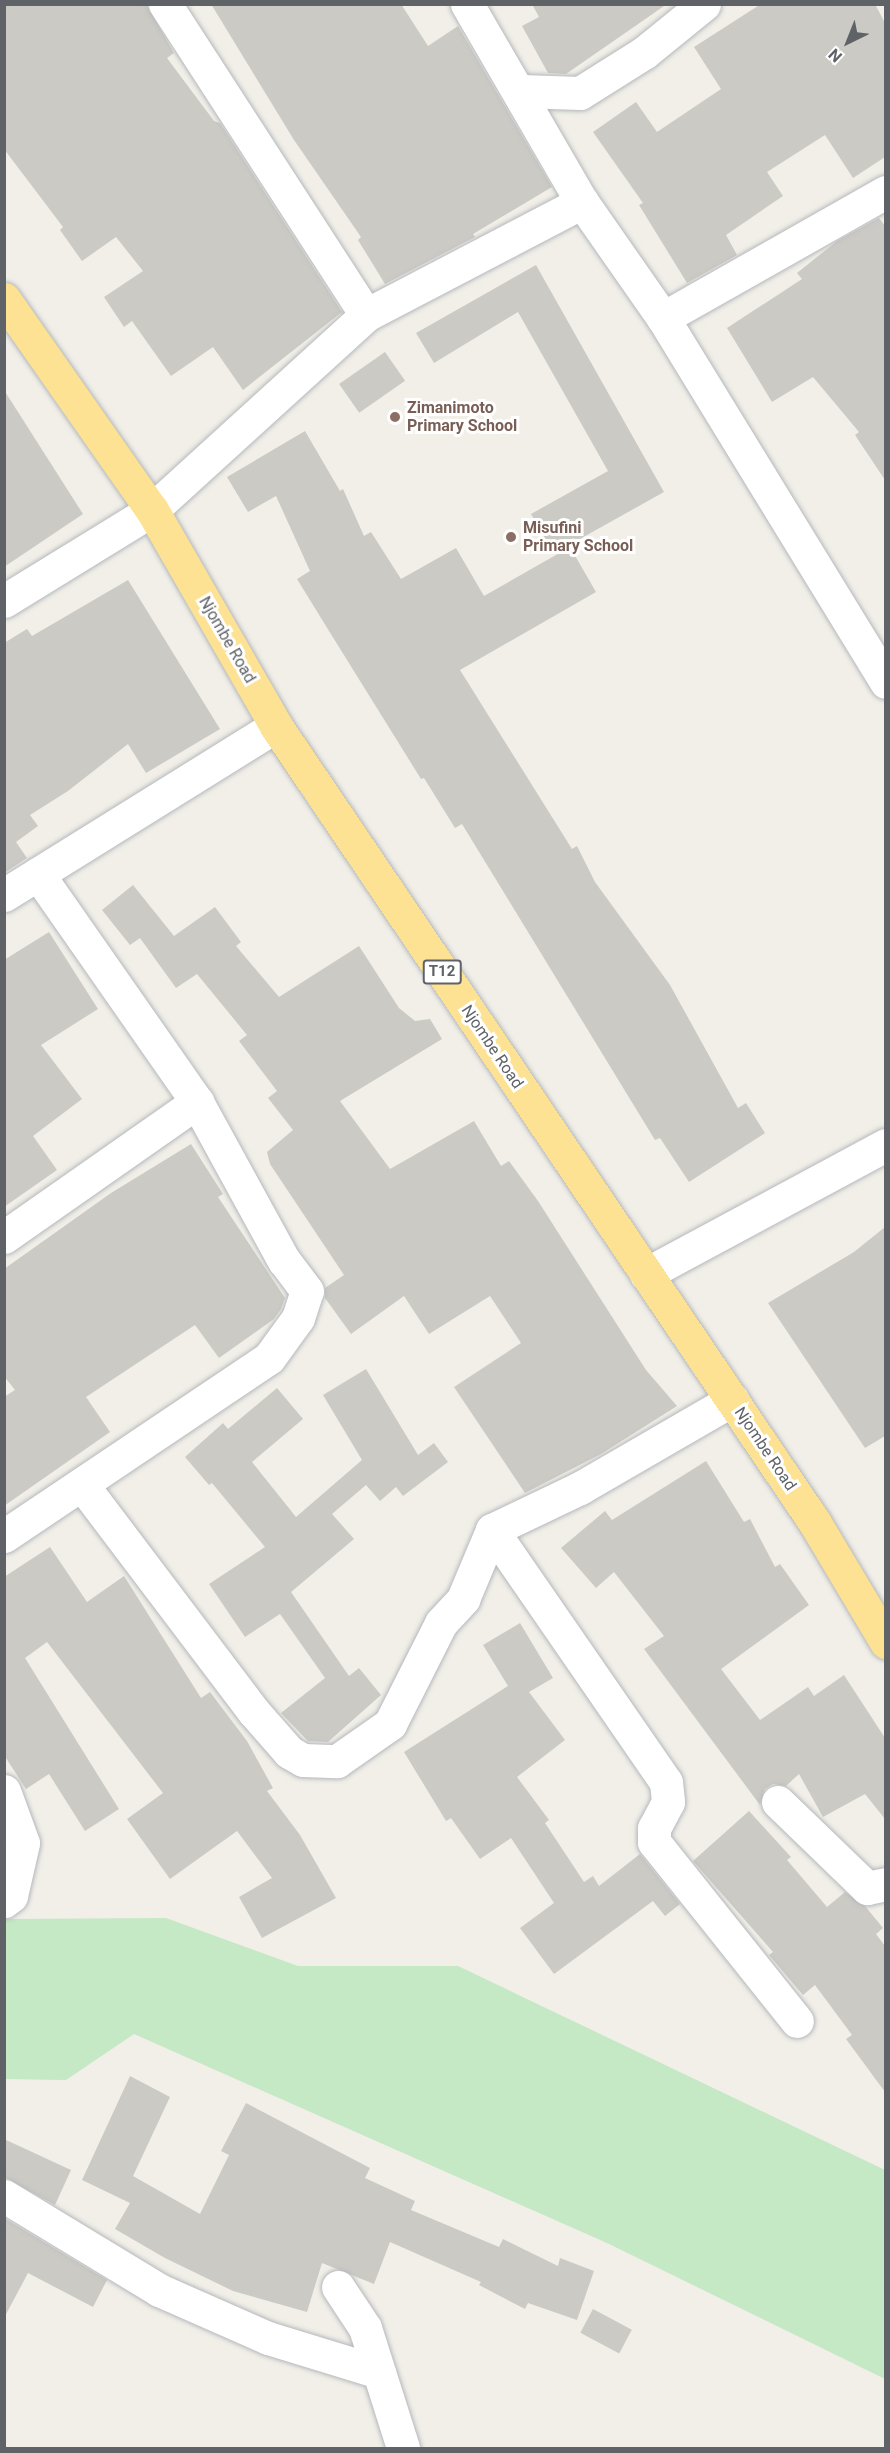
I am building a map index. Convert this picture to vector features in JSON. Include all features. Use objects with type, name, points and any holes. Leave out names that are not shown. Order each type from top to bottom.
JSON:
[{"type":"highway","name":"Njombe Road","points":[[4,300],[152,510],[276,726],[815,1524],[885,1642]]},
{"type":"street","points":[[165,4],[366,315]]},
{"type":"street","points":[[467,4],[520,91],[582,202],[663,318],[885,682]]},
{"type":"street","points":[[520,91],[580,93],[645,52],[704,4]]},
{"type":"street","points":[[663,318],[885,192]]},
{"type":"street","points":[[4,601],[152,510],[366,315],[582,202]]},
{"type":"street","points":[[4,895],[276,726]]},
{"type":"street","points":[[4,1536],[83,1486],[269,1358],[298,1318],[306,1291],[284,1261],[197,1102],[38,874]]},
{"type":"street","points":[[4,1237],[197,1102]]},
{"type":"street","points":[[646,1274],[885,1145]]},
{"type":"street","points":[[83,1486],[254,1712],[289,1752],[303,1760],[337,1761],[390,1724],[441,1623],[463,1599],[492,1530],[580,1488],[732,1400]]},
{"type":"street","points":[[492,1530],[666,1782],[668,1802],[654,1827],[654,1842],[797,2021]]},
{"type":"street","points":[[4,1791],[23,1843],[11,1896],[4,1901]]},
{"type":"street","points":[[778,1802],[864,1885],[871,1890],[885,1884]]},
{"type":"street","points":[[4,2196],[159,2290],[268,2338],[379,2372]]},
{"type":"street","points":[[338,2287],[365,2328],[403,2448]]},
{"type":"green space","points":[[166,1918],[298,1966],[458,1966],[885,2170],[885,2379],[607,2243],[134,2034],[66,2080],[5,2079],[5,1919]]},
{"type":"building","points":[[4,4],[146,4],[174,53],[167,58],[214,121],[220,123],[342,312],[243,390],[213,347],[171,376],[132,321],[124,327],[104,297],[143,271],[116,237],[82,261],[60,230],[63,227],[4,149]]},
{"type":"building","points":[[211,4],[401,4],[428,46],[458,26],[552,187],[473,234],[475,237],[385,284],[358,240],[361,237],[294,140]]},
{"type":"building","points":[[532,4],[667,4],[566,74],[548,73],[522,26],[539,17]]},
{"type":"building","points":[[761,4],[875,4],[885,23],[885,157],[853,178],[825,135],[767,172],[783,196],[726,235],[737,255],[687,283],[639,205],[643,203],[593,132],[636,102],[657,132],[721,89],[694,47]]},
{"type":"building","points":[[879,218],[885,226],[885,480],[855,435],[859,432],[813,377],[772,402],[727,328],[802,279],[797,273],[837,241]]},
{"type":"building","points":[[536,265],[664,492],[553,554],[531,514],[608,471],[518,312],[434,363],[416,333]]},
{"type":"building","points":[[385,352],[405,381],[359,413],[339,384]]},
{"type":"building","points":[[4,390],[83,514],[4,567]]},
{"type":"building","points":[[305,431],[340,491],[343,489],[364,536],[371,532],[401,579],[456,548],[484,596],[570,547],[596,592],[460,670],[572,849],[577,846],[595,882],[670,985],[738,1108],[746,1103],[765,1133],[689,1182],[660,1138],[655,1140],[462,824],[455,828],[424,778],[421,779],[297,579],[310,571],[276,496],[248,512],[227,477]]},
{"type":"building","points":[[128,580],[220,729],[146,773],[128,744],[68,791],[30,815],[38,826],[16,842],[27,858],[4,873],[4,643],[27,629],[32,636]]},
{"type":"building","points":[[133,885],[174,936],[215,907],[241,942],[236,946],[279,997],[359,946],[399,1008],[415,1021],[430,1019],[442,1039],[340,1101],[390,1169],[474,1121],[501,1166],[509,1161],[538,1201],[646,1370],[677,1406],[601,1454],[525,1493],[454,1387],[521,1343],[490,1296],[429,1334],[404,1296],[351,1334],[325,1298],[325,1288],[344,1275],[270,1164],[267,1152],[293,1130],[268,1098],[277,1091],[239,1041],[247,1035],[197,974],[176,988],[140,938],[130,945],[102,910]]},
{"type":"building","points":[[49,932],[98,1009],[41,1045],[82,1099],[33,1136],[57,1170],[4,1207],[4,960]]},
{"type":"building","points":[[191,1144],[223,1194],[218,1197],[285,1298],[281,1309],[274,1319],[219,1358],[195,1325],[86,1397],[110,1432],[4,1506],[4,1397],[15,1390],[4,1376],[4,1269],[111,1193]]},
{"type":"building","points":[[885,1227],[885,1436],[865,1448],[768,1303],[854,1252]]},
{"type":"building","points":[[366,1369],[418,1455],[434,1443],[448,1462],[403,1496],[396,1487],[380,1501],[366,1485],[332,1514],[354,1539],[291,1592],[349,1676],[359,1668],[381,1695],[328,1742],[308,1741],[281,1713],[325,1678],[280,1614],[245,1637],[209,1584],[265,1547],[212,1483],[209,1485],[185,1457],[223,1423],[228,1429],[277,1388],[303,1419],[252,1462],[296,1517],[362,1460],[323,1395]]},
{"type":"building","points":[[706,1461],[744,1522],[750,1519],[775,1567],[780,1564],[809,1605],[721,1669],[760,1720],[808,1687],[814,1696],[844,1675],[885,1738],[885,1819],[865,1794],[823,1817],[799,1774],[786,1786],[773,1784],[765,1789],[760,1805],[644,1649],[664,1636],[614,1572],[596,1588],[561,1548],[605,1511],[612,1520]]},
{"type":"building","points":[[50,1547],[87,1602],[124,1576],[201,1698],[210,1692],[247,1741],[273,1788],[267,1791],[300,1835],[336,1898],[262,1938],[239,1897],[272,1878],[237,1831],[170,1879],[127,1819],[163,1793],[47,1642],[25,1658],[119,1809],[85,1831],[49,1774],[26,1789],[4,1755],[4,1577]]},
{"type":"building","points":[[520,1623],[553,1678],[529,1692],[565,1740],[517,1777],[549,1820],[545,1823],[584,1882],[593,1876],[599,1886],[640,1854],[680,1904],[665,1916],[653,1901],[554,1974],[520,1928],[554,1903],[511,1838],[480,1859],[451,1818],[446,1821],[404,1752],[508,1686],[483,1645]]},
{"type":"building","points":[[749,1811],[791,1857],[787,1860],[827,1907],[845,1892],[865,1906],[883,1928],[876,1934],[885,1946],[885,2092],[846,2039],[852,2035],[815,1985],[803,1995],[769,1955],[773,1952],[693,1861]]},
{"type":"building","points":[[130,2076],[170,2097],[133,2176],[200,2214],[229,2155],[221,2151],[246,2103],[370,2168],[365,2178],[415,2201],[411,2210],[499,2247],[503,2239],[558,2266],[560,2258],[594,2271],[577,2320],[528,2303],[525,2309],[479,2285],[481,2282],[390,2242],[374,2284],[322,2263],[307,2312],[233,2291],[165,2258],[115,2229],[130,2203],[82,2180]]},
{"type":"building","points":[[4,2139],[71,2170],[55,2205],[4,2177]]},
{"type":"building","points":[[4,2218],[107,2280],[93,2307],[28,2273],[4,2318]]},
{"type":"building","points":[[593,2309],[632,2330],[619,2353],[580,2333]]},
{"type":"place","name":"Zimanimoto Primary School","points":[[395,417]]},
{"type":"place","name":"Misufini Primary School","points":[[511,537]]}]
